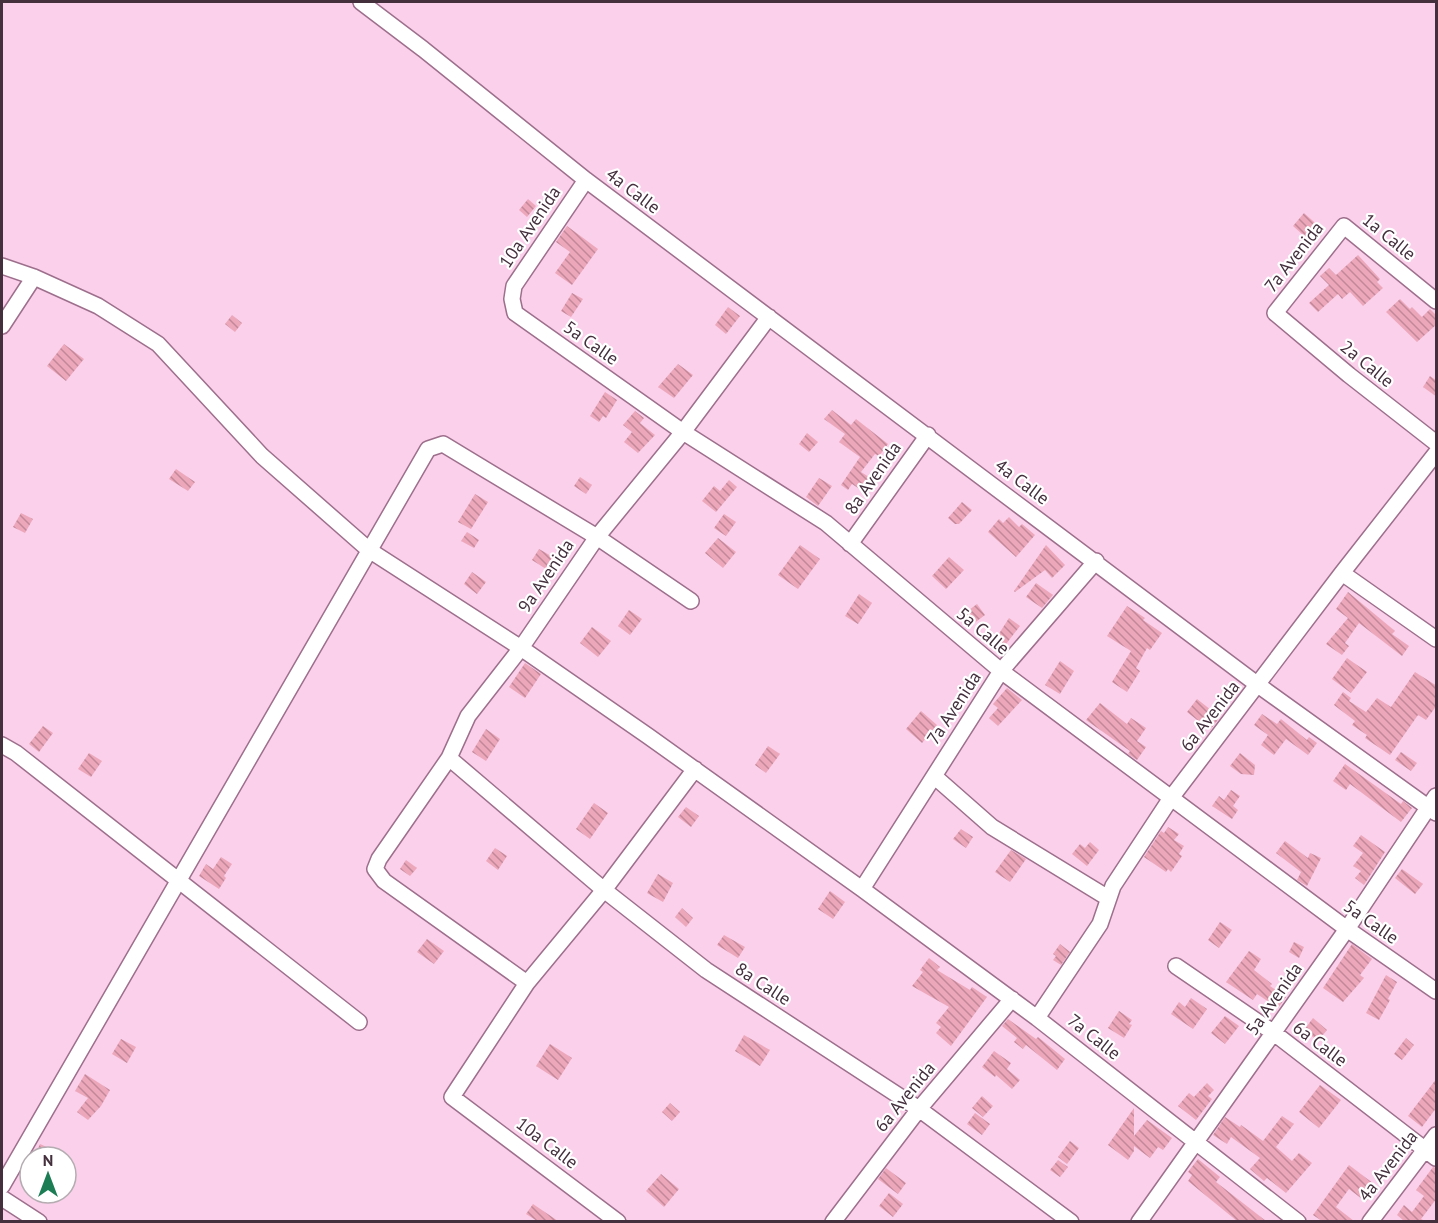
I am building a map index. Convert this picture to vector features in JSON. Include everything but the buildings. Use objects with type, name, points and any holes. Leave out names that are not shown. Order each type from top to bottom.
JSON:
[{"type":"street","name":"4a Calle","points":[[361,2],[586,180],[1096,561],[1258,685],[1434,805]]},
{"type":"street","name":"10a Avenida","points":[[512,299],[514,286],[586,180]]},
{"type":"street","name":"1a Calle","points":[[1344,226],[1437,302]]},
{"type":"street","name":"7a Avenida","points":[[1275,313],[1344,226]]},
{"type":"street","name":"7a Calle","points":[[2,266],[34,277],[98,306],[158,344],[262,456],[369,550],[521,648],[862,889],[1037,1018],[1298,1221]]},
{"type":"street","points":[[2,326],[34,277]]},
{"type":"street","name":"5a Calle","points":[[512,299],[515,313],[683,432],[826,523],[1000,671],[1347,929],[1437,991]]},
{"type":"street","name":"2a Calle","points":[[1275,313],[1349,375],[1437,443]]},
{"type":"street","name":"9a Avenida","points":[[527,983],[384,881],[375,869],[379,859],[449,758],[468,716],[521,648],[597,537],[683,432],[769,317]]},
{"type":"street","name":"8a Avenida","points":[[850,544],[928,435]]},
{"type":"street","points":[[2,1186],[429,449],[443,444],[597,537],[691,601]]},
{"type":"street","name":"6a Avenida","points":[[1037,1018],[1100,924],[1113,886],[1171,798],[1342,573],[1437,453]]},
{"type":"street","name":"7a Avenida","points":[[862,889],[1000,671],[1096,561]]},
{"type":"street","points":[[1342,573],[1437,639]]},
{"type":"street","points":[[2,745],[16,753],[358,1022]]},
{"type":"street","name":"8a Calle","points":[[449,758],[604,890],[706,970],[919,1109],[1071,1221]]},
{"type":"street","points":[[527,983],[604,890],[695,769]]},
{"type":"street","points":[[933,776],[992,826],[1108,898]]},
{"type":"street","name":"5a Avenida","points":[[1139,1221],[1434,805]]},
{"type":"street","name":"6a Calle","points":[[1176,966],[1274,1033],[1431,1154]]},
{"type":"street","name":"10a Calle","points":[[527,983],[452,1096],[618,1221]]},
{"type":"street","name":"6a Avenida","points":[[841,1219],[919,1109],[1012,999]]},
{"type":"street","name":"4a Avenida","points":[[1370,1221],[1431,1154],[1437,1135]]},
{"type":"street","points":[[2,1198],[39,1221]]}]
